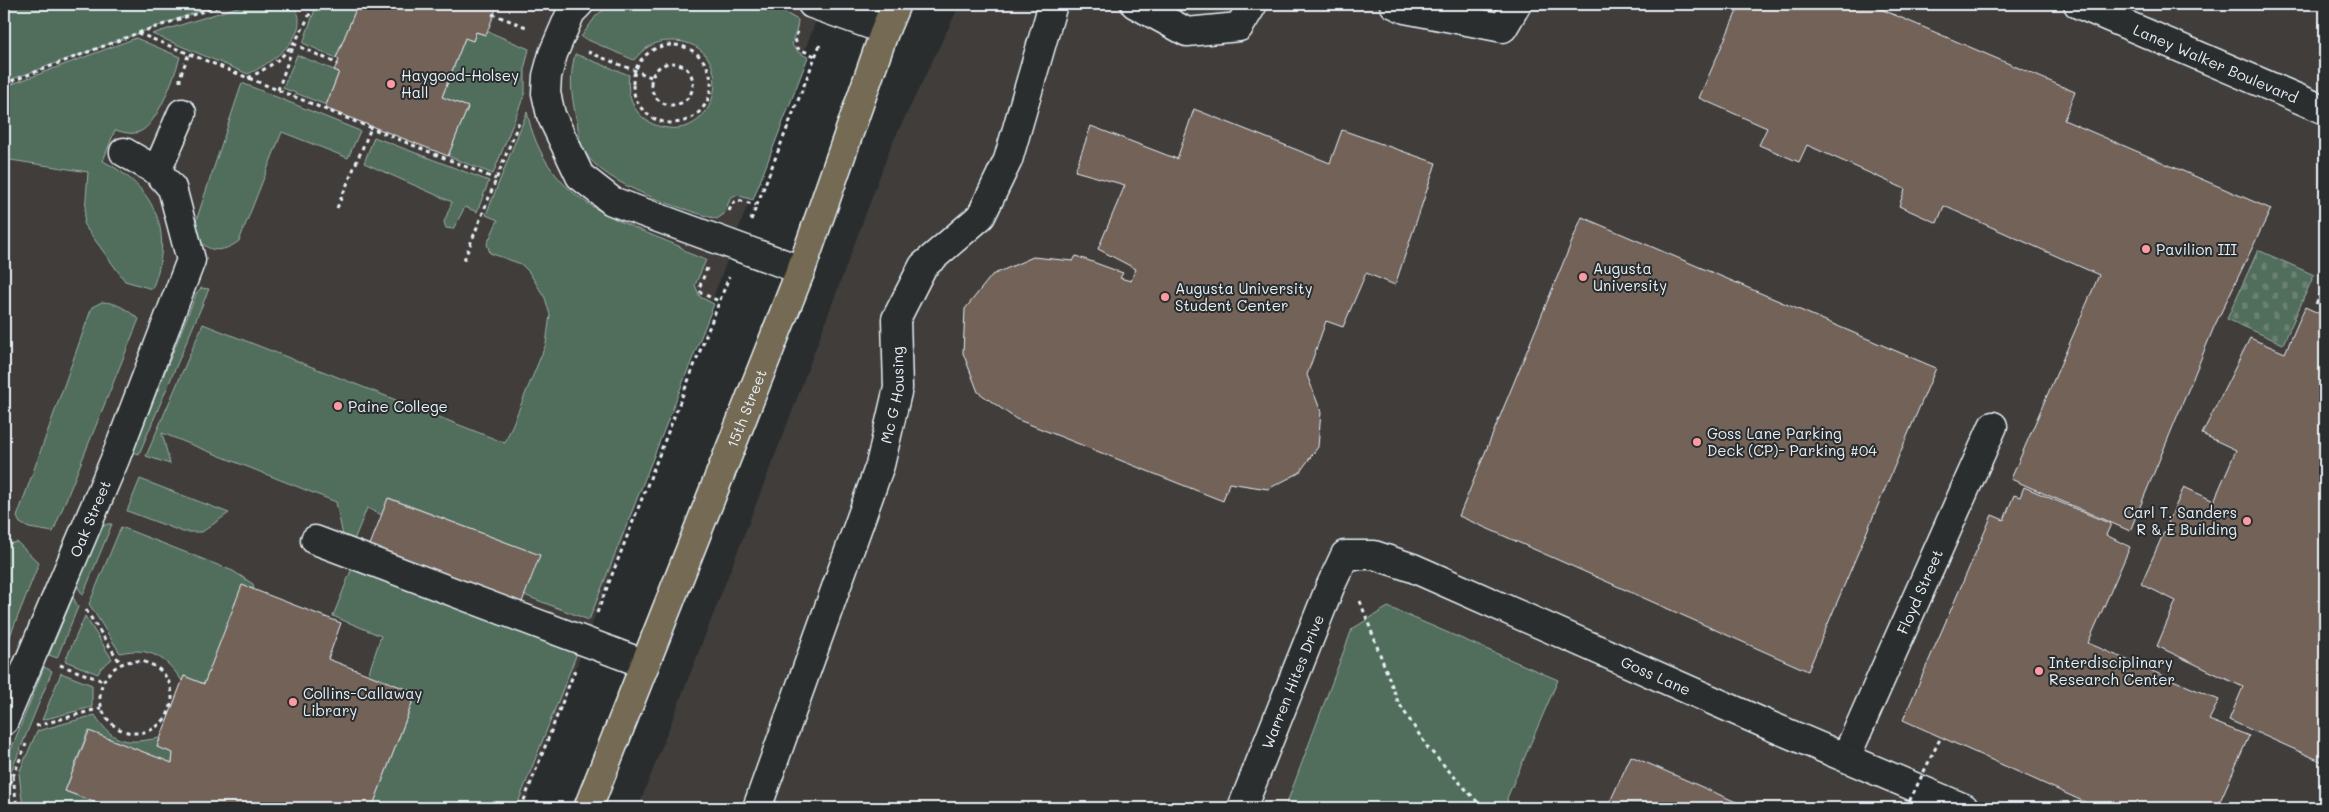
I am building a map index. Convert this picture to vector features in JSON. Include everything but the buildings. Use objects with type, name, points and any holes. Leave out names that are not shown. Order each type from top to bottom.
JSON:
[{"type":"main road","name":"15th Street","points":[[588,808],[801,270],[884,30],[896,4]]},
{"type":"street","points":[[579,4],[571,12],[553,54],[547,76],[546,93],[551,115],[580,176],[612,201],[801,270]]},
{"type":"street","name":"Mc G Housing","points":[[757,808],[880,465],[898,388],[896,318],[923,266],[981,216],[1008,160],[1053,4]]},
{"type":"street","points":[[1135,4],[1187,32],[1239,27],[1253,4]]},
{"type":"street","points":[[1394,4],[1405,9],[1503,28],[1517,4]]},
{"type":"street","name":"Laney Walker Boulevard","points":[[2078,4],[2325,110]]},
{"type":"street","points":[[823,7],[884,30]]},
{"type":"street","points":[[124,152],[158,171],[182,113]]},
{"type":"street","name":"Oak Street","points":[[4,721],[115,459],[191,260],[172,188],[158,171]]},
{"type":"street","name":"Floyd Street","points":[[1846,757],[1993,426]]},
{"type":"street","points":[[315,540],[645,664]]},
{"type":"street","name":"Goss Lane","points":[[1345,554],[1374,555],[1413,568],[1766,724],[1964,808]]},
{"type":"street","name":"Warren Hites Drive","points":[[1242,808],[1330,586],[1345,554]]},
{"type":"path","points":[[4,84],[138,33],[225,4]]},
{"type":"path","points":[[278,90],[294,44],[314,4]]},
{"type":"path","points":[[521,808],[740,248],[823,7]]},
{"type":"path","points":[[138,33],[496,179]]},
{"type":"path","points":[[248,78],[269,68],[294,44]]},
{"type":"path","points":[[294,44],[338,64]]},
{"type":"path","points":[[664,45],[678,45],[691,49],[701,57],[710,75],[710,94],[704,107],[696,116],[684,122],[672,124],[654,119],[639,107],[634,96],[632,83],[634,70],[641,59],[652,50],[664,45]]},
{"type":"path","points":[[668,63],[675,63],[688,70],[693,84],[689,97],[678,105],[671,105],[659,101],[651,90],[650,84],[655,70],[668,63]]},
{"type":"path","points":[[464,260],[522,115]]},
{"type":"path","points":[[337,208],[371,128]]},
{"type":"path","points":[[2316,304],[2325,284]]},
{"type":"path","points":[[1357,593],[1398,702],[1428,748],[1482,808]]},
{"type":"path","points":[[83,605],[121,664]]},
{"type":"path","points":[[133,661],[145,663],[156,668],[165,676],[170,687],[172,699],[170,712],[155,728],[144,733],[132,733],[121,730],[111,724],[102,708],[100,692],[103,681],[111,671],[121,664],[133,661]]},
{"type":"path","points":[[33,727],[102,708]]},
{"type":"path","points":[[1906,808],[1941,737]]},
{"type":"path","points":[[13,775],[17,808]]},
{"type":"shaded area","name":"Paine College","points":[[4,4],[822,4],[524,808],[4,808]]},
{"type":"shaded area","name":"Augusta University","points":[[960,4],[2325,4],[2325,808],[638,808],[793,409],[891,146]]},
{"type":"green space","points":[[4,4],[219,4],[4,82]]},
{"type":"green space","points":[[247,4],[293,4],[298,15],[299,26],[295,36],[279,55],[248,74],[152,34]]},
{"type":"green space","points":[[317,4],[358,4],[336,58],[303,43]]},
{"type":"green space","points":[[610,4],[769,4],[798,20],[792,42],[793,46],[800,53],[808,57],[753,200],[737,195],[731,197],[724,214],[717,219],[664,202],[625,185],[594,164],[584,151],[572,93],[571,79],[575,54],[629,75],[628,85],[632,103],[642,117],[658,126],[668,128],[687,126],[701,117],[711,103],[715,86],[713,69],[705,54],[690,44],[669,41],[658,42],[641,52],[634,60],[581,37],[596,16]]},
{"type":"green space","points":[[487,31],[529,49],[525,66],[525,93],[493,174],[448,156],[468,107],[442,97],[465,38],[473,41],[476,32],[485,35]]},
{"type":"green space","points":[[136,38],[180,57],[164,99],[152,120],[146,128],[136,133],[115,130],[103,161],[121,172],[136,185],[148,199],[156,214],[161,231],[162,249],[159,269],[152,289],[125,281],[84,225],[88,172],[4,159],[4,87]]},
{"type":"green space","points":[[297,55],[339,72],[326,105],[283,88]]},
{"type":"green space","points":[[242,83],[360,131],[348,158],[282,132],[239,241],[224,249],[210,249],[200,240],[195,224]]},
{"type":"green space","points":[[527,112],[536,142],[549,166],[565,185],[584,201],[606,214],[706,260],[695,285],[700,297],[714,304],[589,620],[524,595],[539,555],[389,498],[382,515],[367,508],[354,540],[343,536],[336,502],[162,433],[170,464],[146,456],[203,324],[505,443],[546,344],[550,315],[545,298],[529,272],[521,264],[490,253],[487,244],[498,220],[486,215]]},
{"type":"green space","points":[[374,137],[489,181],[477,212],[465,207],[453,229],[446,228],[444,222],[452,202],[364,163]]},
{"type":"green space","points":[[2258,250],[2314,275],[2283,344],[2227,319]]},
{"type":"green space","points":[[201,288],[209,289],[139,454],[133,452],[197,292]]},
{"type":"green space","points":[[102,302],[117,305],[139,319],[53,532],[29,528],[20,523],[17,517],[92,307]]},
{"type":"green space","points":[[140,479],[229,513],[202,532],[183,532],[127,511]]},
{"type":"green space","points":[[107,524],[112,524],[83,595],[77,586],[101,528]]},
{"type":"green space","points":[[121,527],[233,571],[253,584],[254,589],[243,586],[204,684],[184,676],[182,681],[163,660],[148,653],[130,651],[120,653],[89,604]]},
{"type":"green space","points":[[17,542],[39,563],[8,641],[4,640],[4,556],[8,544]]},
{"type":"green space","points":[[354,563],[579,648],[516,808],[372,808],[416,693],[368,675],[381,636],[333,616]]},
{"type":"green space","points":[[73,597],[78,607],[57,658],[49,655]]},
{"type":"green space","points":[[1388,607],[1558,680],[1507,798],[1509,808],[1285,808],[1352,629]]},
{"type":"green space","points":[[85,616],[112,659],[101,668],[98,674],[65,661]]},
{"type":"green space","points":[[44,667],[52,671],[4,789],[4,767]]},
{"type":"green space","points":[[61,673],[92,685],[92,707],[42,720]]},
{"type":"green space","points":[[95,715],[109,732],[123,740],[139,741],[160,738],[157,747],[173,753],[172,763],[88,731],[65,791],[110,808],[23,808],[19,773],[37,731]]},
{"type":"place","name":"Haygood-Holsey Hall","points":[[391,84]]},
{"type":"place","name":"Pavilion III","points":[[2146,249]]},
{"type":"place","name":"Augusta University","points":[[1583,277]]},
{"type":"place","name":"Augusta University Student Center","points":[[1165,297]]},
{"type":"place","name":"Paine College","points":[[338,406]]},
{"type":"place","name":"Goss Lane Parking Deck (CP)- Parking #04","points":[[1697,442]]},
{"type":"place","name":"Carl T. Sanders R & E Building","points":[[2247,521]]},
{"type":"place","name":"Interdisciplinary Research Center","points":[[2039,671]]},
{"type":"place","name":"Collins-Callaway Library","points":[[293,702]]}]
